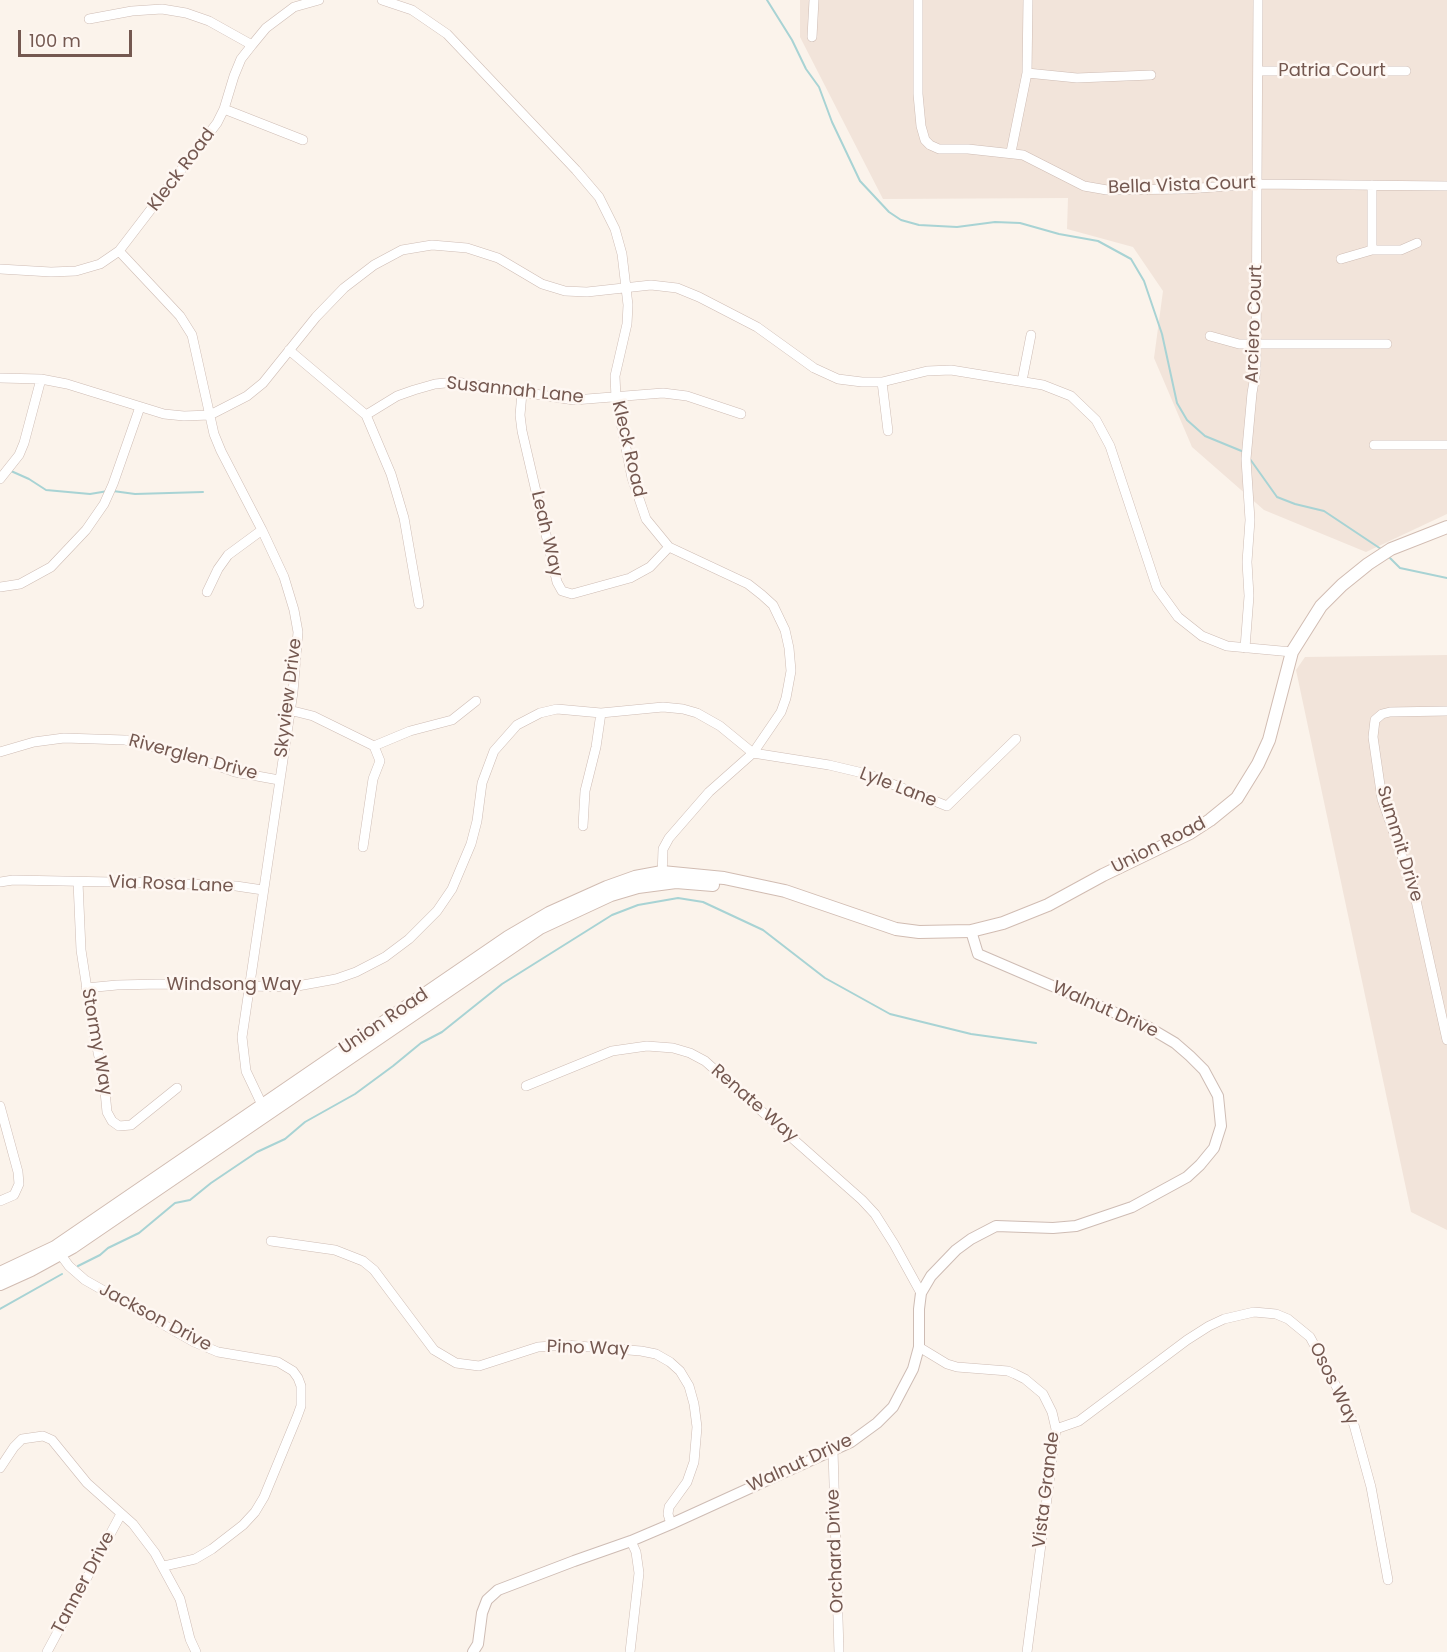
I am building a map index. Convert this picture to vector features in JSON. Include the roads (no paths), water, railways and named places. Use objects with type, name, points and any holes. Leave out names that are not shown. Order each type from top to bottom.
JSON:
[{"type":"main road","name":"Union Road","points":[[0,1284],[31,1270],[188,1157],[264,1109],[528,924],[607,886],[635,877],[724,878],[785,891],[896,929],[919,932],[970,931],[1003,923],[1048,905],[1103,875],[1190,833],[1237,798],[1258,764],[1269,740],[1292,652],[1321,606],[1350,578],[1391,549],[1447,526]]},
{"type":"main road","name":"Union Road","points":[[0,1273],[58,1250]]},
{"type":"street","name":"Kleck Road","points":[[0,269],[76,271],[100,264],[119,251],[211,134],[224,109],[241,59],[252,45],[267,28],[294,7],[319,0]]},
{"type":"street","name":"Kleck Road","points":[[382,0],[412,10],[447,34],[599,197],[615,229],[627,286],[627,324],[615,376],[616,398],[632,478],[646,519],[669,547],[748,584],[773,605],[780,617],[789,648],[791,670],[781,712],[753,753],[709,792],[669,838],[663,849],[662,878]]},
{"type":"street","points":[[812,37],[814,0]]},
{"type":"street","name":"Bella Vista Court","points":[[918,0],[918,94],[921,126],[925,140],[939,149],[1011,152],[1023,155],[1084,186],[1107,190],[1185,189],[1258,184],[1447,186]]},
{"type":"street","points":[[1011,152],[1027,73],[1028,0]]},
{"type":"street","name":"Arciero Court","points":[[1245,648],[1249,596],[1246,562],[1250,520],[1246,459],[1257,345],[1258,0]]},
{"type":"street","points":[[89,19],[132,11],[162,9],[186,13],[209,21],[252,45]]},
{"type":"street","name":"Patria Court","points":[[1258,71],[1406,71]]},
{"type":"street","points":[[1027,73],[1077,78],[1151,75]]},
{"type":"street","points":[[224,109],[303,140]]},
{"type":"street","points":[[1372,185],[1372,250]]},
{"type":"street","points":[[1341,259],[1372,250],[1401,250],[1417,243]]},
{"type":"street","points":[[0,378],[40,379],[67,384],[164,414],[210,415],[247,396],[263,383],[316,317],[344,288],[374,265],[402,250],[432,245],[467,248],[498,258],[542,284],[565,291],[587,292],[651,285],[677,288],[758,327],[814,368],[838,379],[882,382],[927,371],[951,370],[1043,385],[1071,396],[1096,420],[1110,446],[1157,588],[1178,617],[1202,636],[1227,646],[1292,652]]},
{"type":"street","name":"Skyview Drive","points":[[119,251],[180,316],[192,335],[220,452],[262,530],[284,577],[298,632],[296,665],[243,1030],[246,1071],[264,1109]]},
{"type":"street","points":[[1022,381],[1031,335]]},
{"type":"street","points":[[1210,336],[1239,344],[1257,345],[1387,344]]},
{"type":"street","points":[[289,350],[366,415],[391,474],[404,518],[419,604]]},
{"type":"street","points":[[0,479],[22,449],[40,379]]},
{"type":"street","name":"Susannah Lane","points":[[366,415],[397,396],[435,384],[456,382],[574,400],[663,393],[687,396],[741,414]]},
{"type":"street","points":[[882,382],[888,431]]},
{"type":"street","name":"Leah Way","points":[[522,393],[520,415],[522,431],[557,582],[562,591],[572,594],[630,578],[650,567],[669,547]]},
{"type":"street","points":[[0,587],[20,584],[51,567],[86,530],[104,504],[113,484],[140,407]]},
{"type":"street","points":[[1374,445],[1447,445]]},
{"type":"street","points":[[207,592],[228,555],[262,530]]},
{"type":"street","points":[[374,746],[410,732],[452,720],[476,701]]},
{"type":"street","name":"Windsong Way","points":[[86,988],[138,984],[292,987],[336,979],[356,972],[385,957],[409,939],[437,911],[452,889],[464,864],[477,821],[482,783],[487,766],[501,740],[517,725],[540,713],[557,709],[601,713],[663,707],[683,709],[697,713],[720,726],[753,753]]},
{"type":"street","points":[[289,710],[313,716],[374,746],[380,761],[373,779],[363,847]]},
{"type":"street","name":"Summit Drive","points":[[1447,711],[1390,712],[1378,717],[1373,725],[1382,799],[1413,887],[1447,1040]]},
{"type":"street","points":[[583,826],[585,791],[596,747],[601,713]]},
{"type":"street","name":"Riverglen Drive","points":[[0,752],[34,742],[64,738],[125,740],[184,754],[235,772],[279,780]]},
{"type":"street","name":"Lyle Lane","points":[[753,753],[829,765],[867,774],[947,806],[1016,739]]},
{"type":"street","name":"Via Rosa Lane","points":[[0,882],[12,880],[236,886],[263,890]]},
{"type":"street","name":"Stormy Way","points":[[78,882],[81,950],[104,1081],[107,1113],[119,1126],[131,1125],[177,1088]]},
{"type":"street","name":"Walnut Drive","points":[[473,1652],[478,1644],[482,1613],[487,1600],[498,1590],[671,1524],[863,1434],[893,1407],[913,1369],[919,1347],[921,1293],[931,1276],[956,1250],[986,1230],[996,1227],[1076,1226],[1132,1207],[1170,1187],[1200,1166],[1214,1148],[1221,1126],[1221,1110],[1215,1087],[1204,1070],[1175,1043],[1148,1027],[978,954],[970,931]]},
{"type":"street","name":"Renate Way","points":[[525,1086],[612,1051],[647,1046],[673,1048],[690,1053],[705,1061],[862,1200],[875,1214],[921,1293]]},
{"type":"street","points":[[0,1106],[18,1172],[18,1184],[14,1195],[0,1201]]},
{"type":"street","name":"Pino Way","points":[[271,1241],[334,1250],[363,1261],[374,1270],[434,1350],[456,1363],[478,1366],[524,1350],[550,1346],[641,1350],[656,1354],[670,1362],[680,1371],[689,1386],[697,1427],[694,1462],[687,1482],[669,1508],[671,1524]]},
{"type":"street","name":"Jackson Drive","points":[[58,1250],[75,1272],[85,1280],[194,1342],[218,1352],[278,1362],[293,1371],[301,1386],[301,1406],[297,1417],[264,1497],[255,1512],[243,1525],[212,1549],[195,1559],[164,1566]]},
{"type":"street","name":"Osos Way","points":[[1056,1429],[1079,1421],[1209,1326],[1224,1319],[1254,1312],[1276,1314],[1288,1319],[1310,1337],[1343,1398],[1354,1425],[1371,1487],[1388,1580]]},
{"type":"street","name":"Vista Grande","points":[[919,1347],[947,1364],[957,1367],[1008,1371],[1025,1379],[1043,1394],[1052,1412],[1056,1429],[1027,1652]]},
{"type":"street","points":[[0,1468],[22,1439],[43,1436],[52,1440],[87,1483],[133,1524],[164,1566],[180,1599],[190,1639],[196,1652]]},
{"type":"street","name":"Orchard Drive","points":[[833,1450],[839,1652]]},
{"type":"street","name":"Tanner Drive","points":[[47,1652],[121,1514]]},
{"type":"street","points":[[630,1652],[639,1573],[636,1552],[631,1541]]},
{"type":"waterway","points":[[767,0],[792,40],[806,69],[819,87],[832,122],[860,181],[889,212],[901,220],[919,225],[957,227],[995,222],[1020,223],[1059,234],[1098,241],[1131,259],[1144,281],[1162,334],[1177,403],[1187,420],[1205,436],[1244,452]]},
{"type":"waterway","points":[[1250,459],[1277,497],[1324,511],[1381,549]]},
{"type":"waterway","points":[[11,471],[46,490],[90,494],[108,491]]},
{"type":"waterway","points":[[113,491],[135,494],[203,492]]},
{"type":"waterway","points":[[1387,555],[1400,568],[1447,578]]},
{"type":"waterway","points":[[78,1266],[139,1233],[175,1203],[190,1200],[257,1152],[285,1139],[305,1122],[355,1094],[421,1043],[442,1032],[502,984],[612,915],[638,905],[678,898],[703,902],[763,930],[825,978],[890,1014],[971,1034],[1036,1043]]},
{"type":"waterway","points":[[0,1309],[62,1274]]}]
